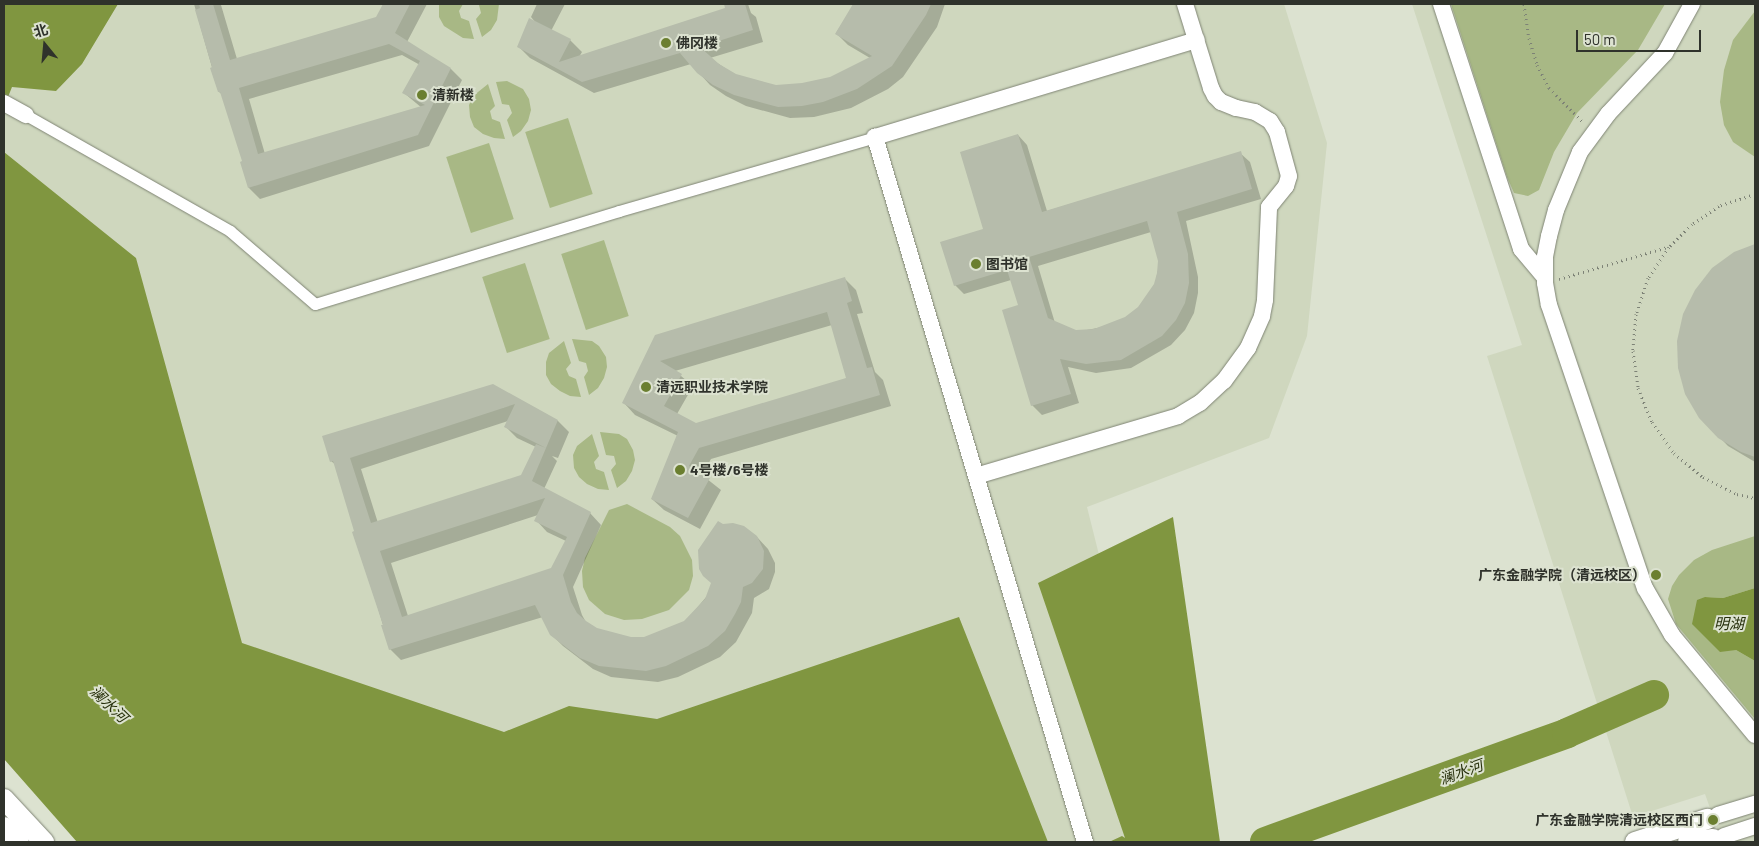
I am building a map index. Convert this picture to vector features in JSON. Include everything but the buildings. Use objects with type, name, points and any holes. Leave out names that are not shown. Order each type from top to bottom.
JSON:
[{"type":"street","points":[[976,476],[1178,416],[1200,403],[1224,381],[1248,348],[1262,316],[1265,300],[1268,207],[1286,186],[1289,176],[1277,132],[1270,122],[1255,112],[1236,108],[1221,102],[1215,96],[1185,4]]},
{"type":"street","points":[[1440,4],[1521,249],[1544,280]]},
{"type":"street","points":[[1692,4],[1665,53],[1594,132],[1580,152],[1556,210],[1545,257],[1544,280],[1549,305],[1646,588],[1672,635],[1755,735]]},
{"type":"street","points":[[4,103],[230,231],[315,304],[619,211],[875,137],[1197,40]]},
{"type":"street","points":[[875,137],[1085,842]]},
{"type":"street","points":[[4,799],[44,842]]},
{"type":"street","points":[[1681,839],[1712,817],[1755,804]]},
{"type":"street","points":[[1635,842],[1718,838],[1755,826]]},
{"type":"path","points":[[1524,4],[1529,38],[1537,65],[1549,88],[1594,132]]},
{"type":"path","points":[[1755,194],[1719,206],[1692,224],[1669,247],[1648,278],[1636,314],[1633,351],[1638,388],[1652,422],[1674,453],[1703,477],[1736,494],[1755,498]]},
{"type":"path","points":[[1544,280],[1669,247]]},
{"type":"shaded area","name":"清远职业技术学院","points":[[4,4],[1284,4],[1327,143],[1307,336],[1269,438],[1087,507],[1171,842],[326,842],[4,460]]},
{"type":"shaded area","points":[[439,4],[463,4],[459,11],[461,18],[469,21],[474,39],[463,38],[444,26],[439,17]]},
{"type":"shaded area","points":[[472,4],[499,4],[497,20],[491,30],[482,37],[476,19],[481,13],[479,5]]},
{"type":"shaded area","name":"广东金融学院（清远校区）","points":[[1412,4],[1755,4],[1755,842],[1722,842],[1705,794],[1633,817],[1487,356],[1522,345]]},
{"type":"shaded area","points":[[1451,4],[1665,4],[1638,50],[1577,113],[1554,152],[1539,190],[1528,196],[1514,193],[1507,177]]},
{"type":"shaded area","points":[[1755,11],[1755,157],[1733,142],[1724,125],[1720,102],[1724,70],[1733,40]]},
{"type":"shaded area","points":[[507,81],[523,89],[529,99],[531,110],[528,121],[521,131],[513,137],[507,120],[512,113],[509,105],[502,104],[496,82]]},
{"type":"shaded area","points":[[488,84],[495,106],[490,111],[492,119],[500,122],[505,139],[483,134],[474,127],[470,117],[469,105],[473,96]]},
{"type":"shaded area","points":[[568,118],[593,194],[550,208],[525,132]]},
{"type":"shaded area","points":[[489,143],[514,219],[471,233],[446,157]]},
{"type":"shaded area","points":[[604,240],[629,316],[586,330],[561,254]]},
{"type":"shaded area","points":[[525,263],[550,339],[507,353],[482,277]]},
{"type":"shaded area","points":[[572,339],[592,341],[599,346],[606,357],[607,367],[604,378],[598,388],[589,395],[584,377],[588,371],[586,363],[579,361]]},
{"type":"shaded area","points":[[564,341],[571,363],[566,369],[569,376],[576,379],[581,397],[570,396],[560,391],[551,384],[546,375],[546,362],[549,353]]},
{"type":"shaded area","points":[[600,432],[619,434],[627,439],[633,450],[635,460],[632,471],[626,481],[617,488],[611,470],[616,464],[614,456],[606,455]]},
{"type":"shaded area","points":[[592,434],[599,456],[594,462],[596,469],[604,472],[609,490],[598,489],[587,484],[579,477],[574,468],[573,455],[577,446]]},
{"type":"shaded area","points":[[627,504],[670,527],[680,536],[692,560],[693,576],[689,590],[669,610],[642,619],[624,620],[605,614],[589,600],[583,587],[582,571],[585,558],[609,510]]},
{"type":"shaded area","points":[[1755,536],[1755,588],[1723,598],[1705,597],[1736,650],[1755,661],[1755,719],[1676,624],[1668,599],[1672,586],[1679,575],[1694,560],[1712,550]]},
{"type":"water","points":[[4,4],[118,4],[82,64],[56,91],[12,87],[4,107]]},
{"type":"water","points":[[4,152],[136,258],[242,643],[504,732],[569,706],[657,719],[959,617],[1048,842],[77,842],[4,759]]},
{"type":"water","points":[[1173,517],[1220,842],[1109,842],[1122,836],[1125,838],[1038,583]]},
{"type":"water","name":"明湖","points":[[1755,588],[1755,661],[1736,650],[1720,652],[1692,624],[1697,600],[1705,597],[1723,598]]},
{"type":"waterway","name":"澜水河","points":[[1265,842],[1567,733],[1654,695]]},
{"type":"place","name":"佛冈楼","points":[[666,43]]},
{"type":"place","name":"清新楼","points":[[422,95]]},
{"type":"place","name":"图书馆","points":[[976,264]]},
{"type":"place","name":"清远职业技术学院","points":[[646,387]]},
{"type":"place","name":"4号楼/6号楼","points":[[680,470]]},
{"type":"place","name":"广东金融学院（清远校区）","points":[[1656,575]]},
{"type":"place","name":"广东金融学院清远校区西门","points":[[1713,820]]}]
